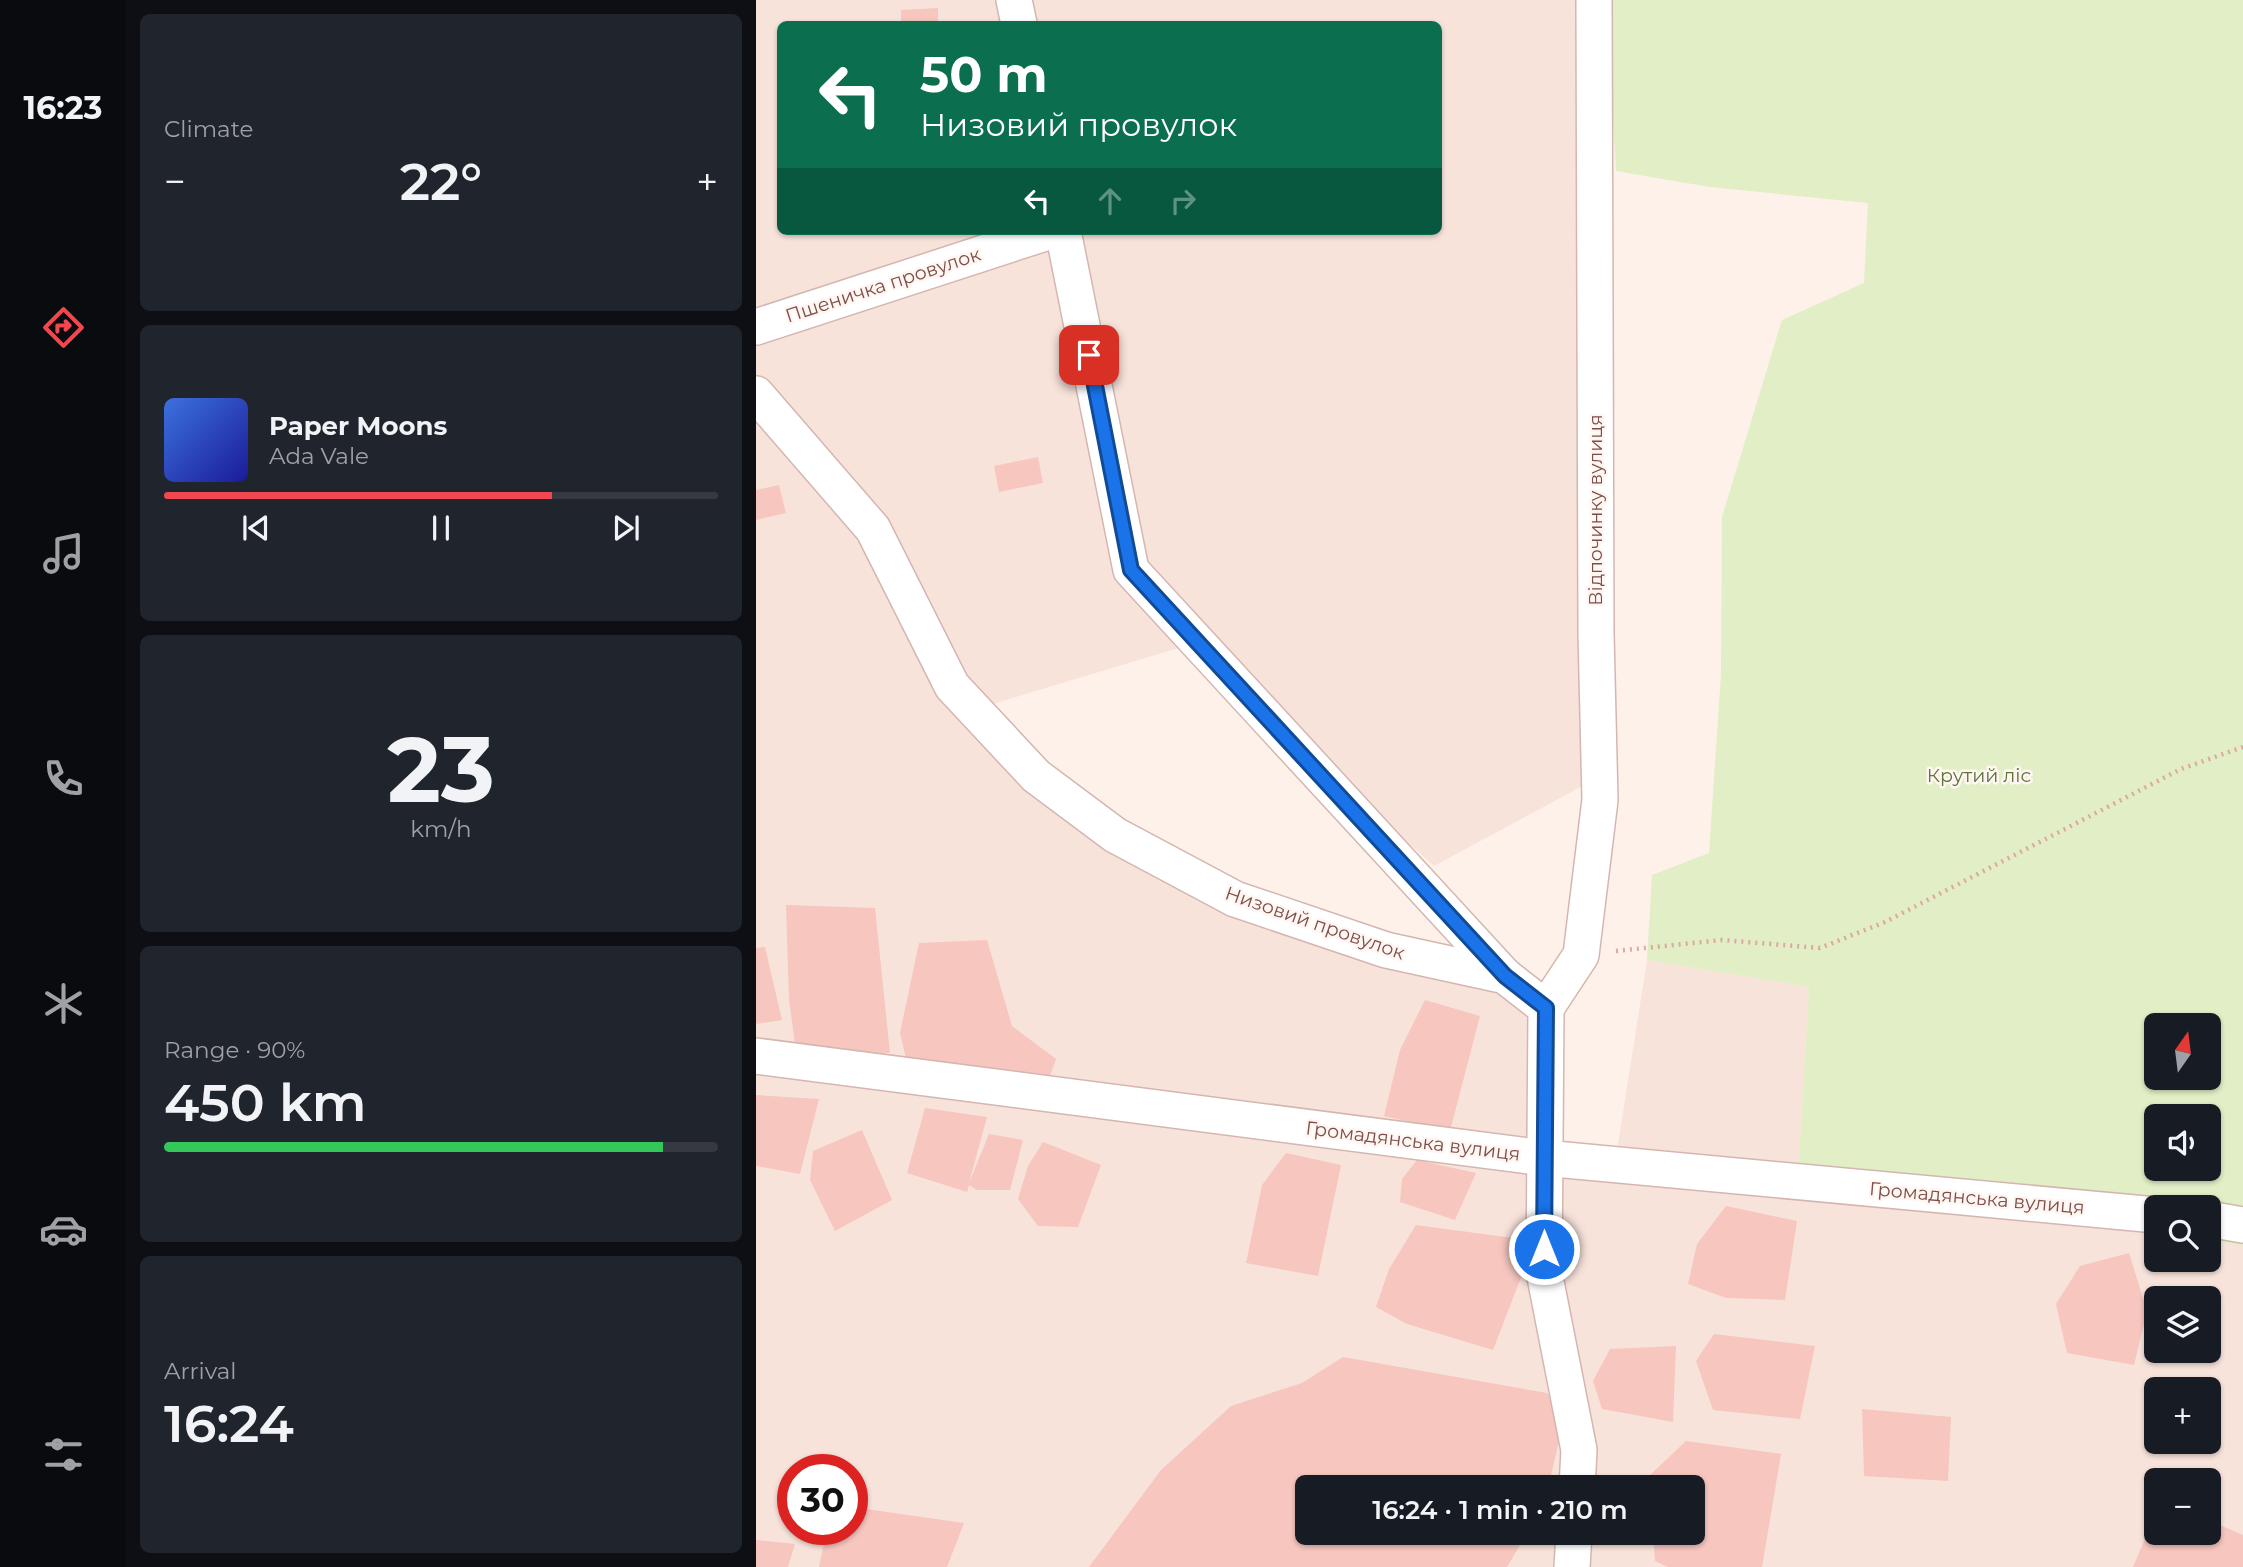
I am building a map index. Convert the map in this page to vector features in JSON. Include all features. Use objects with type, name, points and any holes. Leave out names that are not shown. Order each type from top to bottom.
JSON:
[{"type":"street","points":[[1014,0],[1018,21]]},
{"type":"street","name":"Відпочинку вулиця","points":[[1546,1008],[1581,955],[1600,800],[1596,633],[1594,0]]},
{"type":"street","name":"Пшеничка провулок","points":[[756,327],[1039,235]]},
{"type":"street","points":[[1064,235],[1131,570],[1505,976]]},
{"type":"street","name":"Низовий провулок","points":[[756,394],[873,529],[952,685],[1036,775],[1115,835],[1235,899],[1386,950],[1505,976],[1546,1008]]},
{"type":"street","points":[[1546,1008],[1544,1272],[1579,1450],[1578,1475]]},
{"type":"street","name":"Громадянська вулиця","points":[[756,1056],[1544,1158],[2144,1213]]},
{"type":"street","points":[[2221,1221],[2243,1225]]},
{"type":"street","points":[[1572,1567],[1573,1545]]},
{"type":"path","points":[[1581,955],[1722,940],[1820,948],[1885,922],[2181,769],[2243,747]]},
{"type":"shaded area","points":[[756,0],[1584,0],[1601,776],[1434,866],[1192,644],[973,710],[1110,827],[1544,1011],[1537,1158],[1617,1150],[1647,960],[1809,987],[1798,1174],[2144,1230],[2144,1272],[2221,1272],[2221,1243],[2243,1246],[2243,1567],[756,1567]]},
{"type":"green space","name":"Крутий ліс","points":[[1606,0],[2243,0],[2243,1246],[2221,1243],[2221,1195],[2144,1195],[2144,1230],[1798,1174],[1809,987],[1647,960],[1652,875],[1709,853],[1721,674],[1722,517],[1782,320],[1864,283],[1868,203],[1710,187],[1616,171]]},
{"type":"building","points":[[938,8],[938,21],[901,21],[901,10]]},
{"type":"building","points":[[1038,457],[1043,483],[999,492],[994,466]]},
{"type":"building","points":[[779,485],[786,513],[756,520],[756,490]]},
{"type":"building","points":[[786,905],[875,908],[890,1053],[796,1051],[789,1000]]},
{"type":"building","points":[[987,940],[1012,1026],[1056,1059],[1047,1084],[909,1071],[900,1033],[919,943]]},
{"type":"building","points":[[765,947],[782,1020],[756,1024],[756,948]]},
{"type":"building","points":[[1425,1000],[1480,1016],[1450,1131],[1384,1116],[1400,1050]]},
{"type":"building","points":[[756,1095],[819,1099],[800,1174],[756,1166]]},
{"type":"building","points":[[925,1108],[987,1117],[969,1183],[989,1134],[1023,1140],[1010,1190],[977,1190],[969,1185],[967,1192],[907,1173]]},
{"type":"building","points":[[862,1130],[892,1200],[835,1231],[810,1180],[813,1151]]},
{"type":"building","points":[[1043,1142],[1101,1165],[1078,1227],[1038,1226],[1018,1199],[1028,1166]]},
{"type":"building","points":[[1286,1153],[1341,1165],[1318,1276],[1246,1263],[1262,1185]]},
{"type":"building","points":[[1417,1160],[1476,1173],[1455,1220],[1400,1202],[1402,1179]]},
{"type":"building","points":[[1726,1206],[1797,1221],[1785,1300],[1726,1298],[1688,1284],[1697,1244]]},
{"type":"building","points":[[1416,1225],[1535,1241],[1493,1350],[1407,1324],[1376,1307],[1389,1269]]},
{"type":"building","points":[[2129,1253],[2144,1301],[2144,1323],[2134,1365],[2067,1353],[2056,1304],[2080,1266]]},
{"type":"building","points":[[1714,1334],[1815,1346],[1800,1419],[1713,1410],[1696,1361]]},
{"type":"building","points":[[1676,1346],[1673,1422],[1602,1409],[1593,1381],[1610,1349]]},
{"type":"building","points":[[1343,1357],[1547,1393],[1564,1420],[1551,1475],[1295,1475],[1295,1545],[1520,1545],[1507,1567],[1089,1567],[1161,1470],[1231,1406],[1302,1383]]},
{"type":"building","points":[[1862,1409],[1951,1417],[1948,1481],[1864,1476]]},
{"type":"building","points":[[1686,1441],[1781,1454],[1762,1567],[1668,1567],[1655,1561],[1654,1545],[1705,1545],[1705,1475],[1650,1475]]},
{"type":"building","points":[[868,1509],[964,1523],[947,1567],[819,1567],[823,1547],[868,1545]]},
{"type":"building","points":[[2221,1526],[2243,1535],[2243,1567],[2133,1567],[2144,1541],[2144,1545],[2221,1545]]},
{"type":"building","points":[[756,1540],[777,1542],[777,1545],[795,1545],[788,1567],[756,1567]]},
{"type":"route","points":[[1089,355],[1131,570],[1505,976],[1546,1008],[1544,1249]]}]
